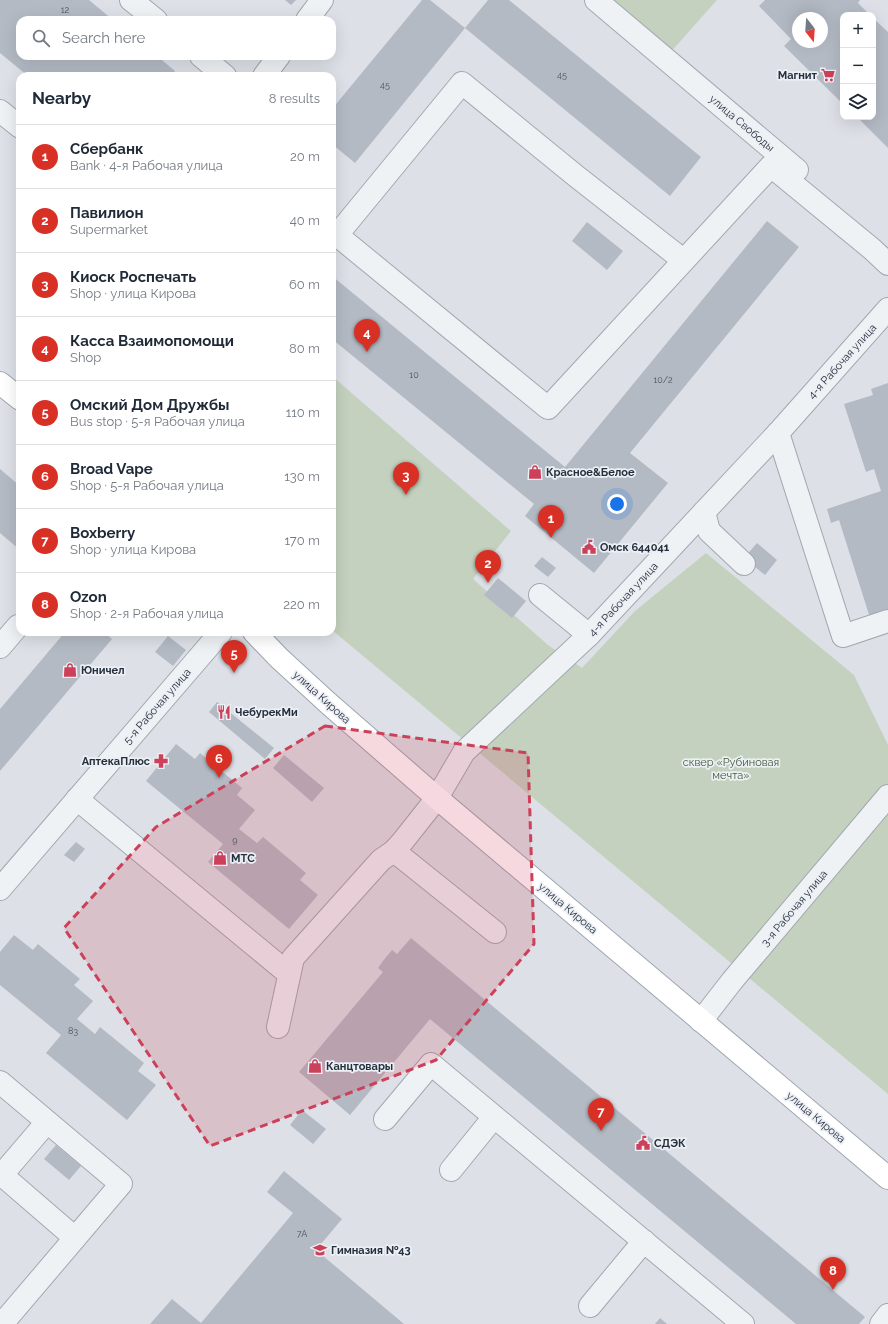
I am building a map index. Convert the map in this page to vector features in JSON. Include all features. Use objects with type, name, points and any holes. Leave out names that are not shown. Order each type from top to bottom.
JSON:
[{"type":"main road","points":[[0,383],[16,396]]},
{"type":"main road","name":"улица Кирова","points":[[258,636],[279,658],[328,703],[437,798],[888,1178]]},
{"type":"street","points":[[131,0],[151,16]]},
{"type":"street","points":[[310,16],[322,0]]},
{"type":"street","name":"улица Свободы","points":[[596,0],[888,246]]},
{"type":"street","points":[[206,60],[221,72]]},
{"type":"street","points":[[267,72],[277,60]]},
{"type":"street","points":[[336,231],[462,83],[576,176],[683,260]]},
{"type":"street","points":[[0,111],[16,124]]},
{"type":"street","points":[[336,235],[548,408],[771,166],[872,249],[888,264]]},
{"type":"street","name":"4-я Рабочая улица","points":[[278,1027],[293,958],[381,860],[394,851],[437,798],[464,752],[589,635],[778,433],[888,309]]},
{"type":"street","points":[[778,433],[843,636],[888,621]]},
{"type":"street","points":[[704,512],[709,531],[744,564]]},
{"type":"street","points":[[540,594],[589,635]]},
{"type":"street","points":[[0,647],[16,628]]},
{"type":"street","name":"5-я Рабочая улица","points":[[0,889],[218,636]]},
{"type":"street","points":[[78,799],[289,974]]},
{"type":"street","name":"3-я Рабочая улица","points":[[701,1021],[740,972],[887,800]]},
{"type":"street","points":[[394,851],[495,932]]},
{"type":"street","points":[[385,1119],[431,1064],[743,1324]]},
{"type":"street","points":[[1,1084],[121,1184],[2,1324]]},
{"type":"street","points":[[450,1170],[494,1117]]},
{"type":"street","points":[[47,1122],[1,1176],[75,1238]]},
{"type":"street","points":[[590,1306],[644,1241]]},
{"type":"street","points":[[881,1324],[888,1315]]},
{"type":"highlighted area","points":[[325,726],[528,753],[534,944],[436,1060],[210,1146],[64,928],[156,827]]},
{"type":"green space","points":[[603,0],[717,0],[668,55]]},
{"type":"green space","name":"сквер «Рубиновая мечта»","points":[[336,379],[511,531],[473,579],[548,645],[582,668],[635,611],[706,553],[854,675],[888,745],[888,1094],[336,633]]},
{"type":"building","points":[[0,0],[89,0],[108,16],[16,16],[16,60],[162,60],[175,71],[23,72],[0,53]]},
{"type":"building","points":[[285,0],[296,0],[291,5]]},
{"type":"building","points":[[422,0],[430,0],[465,28],[355,163],[336,147],[336,104]]},
{"type":"building","points":[[488,0],[509,0],[701,157],[670,196],[465,28]]},
{"type":"building","name":"Магнит","points":[[765,0],[860,0],[858,3],[867,12],[840,12],[840,101],[784,46],[791,39],[759,6]]},
{"type":"building","points":[[876,21],[888,32],[888,148],[860,120],[876,120]]},
{"type":"building","points":[[767,221],[799,247],[630,453],[668,483],[594,573],[525,516],[534,504],[336,342],[336,279],[565,467]]},
{"type":"building","points":[[587,222],[623,251],[607,270],[572,241]]},
{"type":"building","points":[[888,383],[888,616],[871,621],[839,520],[831,523],[827,509],[881,491],[874,469],[866,472],[844,404],[873,395],[871,389]]},
{"type":"building","points":[[0,469],[16,483],[16,547],[0,533]]},
{"type":"building","points":[[757,543],[777,560],[765,575],[744,558]]},
{"type":"building","points":[[542,557],[556,568],[548,577],[534,566]]},
{"type":"building","points":[[498,578],[526,601],[512,618],[484,595]]},
{"type":"building","points":[[62,636],[109,636],[112,639],[0,771],[0,709]]},
{"type":"building","points":[[168,636],[186,650],[173,666],[155,652]]},
{"type":"building","points":[[217,702],[274,748],[265,759],[209,712]]},
{"type":"building","points":[[176,744],[195,759],[200,753],[242,788],[237,795],[255,810],[239,829],[257,843],[263,837],[306,873],[300,880],[318,895],[289,929],[208,862],[223,844],[146,781]]},
{"type":"building","points":[[284,755],[324,788],[312,802],[273,768]]},
{"type":"building","points":[[76,842],[85,849],[74,862],[64,855]]},
{"type":"building","points":[[14,935],[33,950],[38,944],[80,979],[74,985],[93,1001],[77,1019],[95,1034],[100,1027],[144,1063],[138,1071],[156,1085],[127,1120],[46,1053],[61,1035],[0,985],[0,952]]},
{"type":"building","points":[[411,938],[865,1317],[859,1324],[796,1324],[430,1019],[350,1115],[299,1072],[383,972],[378,968],[392,950],[397,954]]},
{"type":"building","points":[[302,1110],[326,1129],[313,1144],[290,1125]]},
{"type":"building","points":[[56,1145],[81,1166],[69,1180],[44,1159]]},
{"type":"building","points":[[284,1171],[342,1219],[316,1250],[404,1324],[150,1324],[172,1299],[201,1323],[293,1213],[267,1192]]},
{"type":"building","points":[[660,1318],[667,1324],[655,1324]]},
{"type":"place","name":"Магнит","points":[[828,75]]},
{"type":"place","name":"Касса Взаимопомощи","points":[[367,352]]},
{"type":"place","name":"Красное&Белое","points":[[535,472]]},
{"type":"place","name":"Киоск Роспечать","points":[[406,495]]},
{"type":"place","name":"Сбербанк","points":[[551,538]]},
{"type":"place","name":"Омск 644041","points":[[589,547]]},
{"type":"place","name":"Павилион","points":[[488,583]]},
{"type":"place","name":"Юничел","points":[[70,670]]},
{"type":"place","name":"Омский Дом Дружбы","points":[[234,673]]},
{"type":"place","name":"ЧебурекМи","points":[[224,712]]},
{"type":"place","name":"АптекаПлюс","points":[[161,761]]},
{"type":"place","name":"Broad Vape","points":[[219,778]]},
{"type":"place","name":"МТС","points":[[220,858]]},
{"type":"place","name":"Канцтовары","points":[[315,1066]]},
{"type":"place","name":"Boxberry","points":[[601,1131]]},
{"type":"place","name":"СДЭК","points":[[643,1143]]},
{"type":"place","name":"Гимназия №43","points":[[320,1250]]},
{"type":"place","name":"Ozon","points":[[833,1290]]}]
